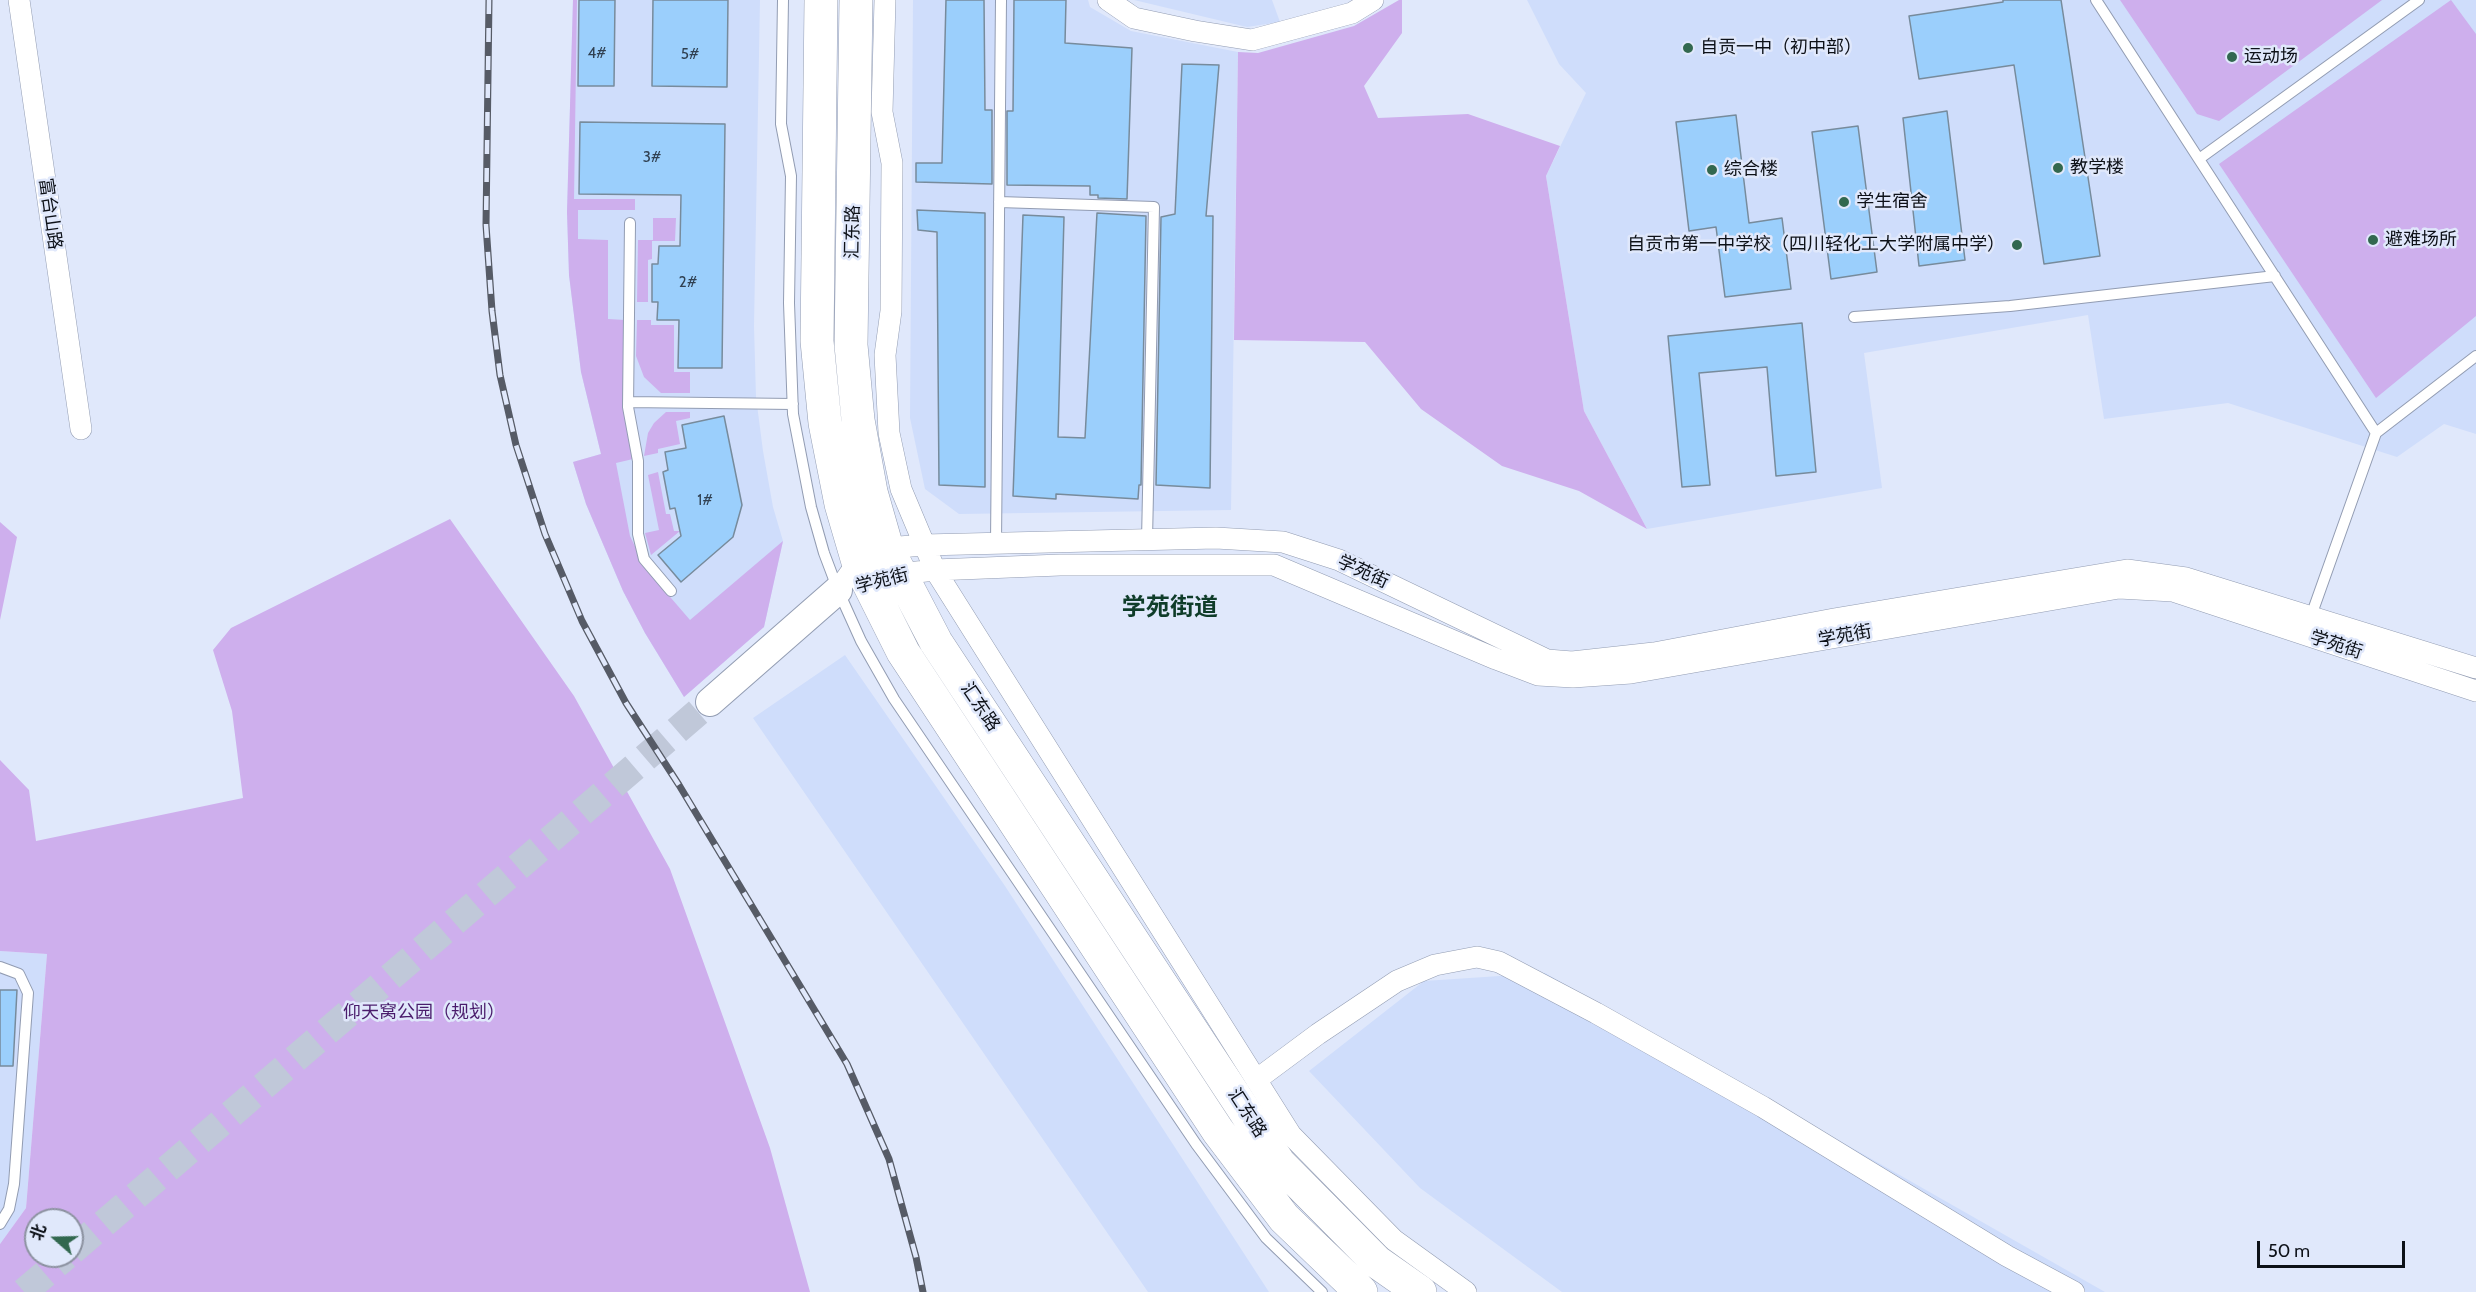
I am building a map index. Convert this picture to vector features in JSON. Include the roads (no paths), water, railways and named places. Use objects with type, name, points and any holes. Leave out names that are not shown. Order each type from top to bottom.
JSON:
[{"type":"main road","name":"汇东路","points":[[821,0],[817,341],[825,423],[841,504],[878,568],[936,642],[1279,1163],[1377,1262],[1420,1292]]},
{"type":"main road","name":"汇东路","points":[[856,0],[851,345],[858,420],[871,492],[878,568],[903,652],[1218,1131],[1284,1218],[1361,1292]]},
{"type":"street","name":"富台山路","points":[[19,0],[81,429]]},
{"type":"street","points":[[885,0],[882,112],[892,163],[891,310],[885,355],[889,433],[901,489],[935,570],[1290,1135],[1386,1232],[1466,1292]]},
{"type":"street","points":[[1108,0],[1134,18],[1252,40],[1352,13],[1373,0]]},
{"type":"street","name":"学苑街","points":[[838,590],[924,545],[1216,538],[1283,542],[1339,560],[1547,660],[1572,662],[1654,653],[1834,619],[2127,570],[2186,578],[2476,668]]},
{"type":"street","name":"学苑街","points":[[878,568],[935,570],[1060,565],[1274,565],[1496,659],[1539,675],[1573,677],[1631,673],[2119,588],[2173,591],[2476,691]]},
{"type":"street","points":[[710,702],[838,590]]},
{"type":"street","points":[[1256,1080],[1318,1034],[1397,981],[1435,965],[1477,957],[1499,962],[1596,1013],[1763,1107],[2007,1256],[2074,1292]]},
{"type":"lane","points":[[783,0],[781,124],[791,176],[789,303],[793,404],[799,449],[811,507],[824,553],[838,590],[861,641],[894,699],[1196,1144],[1266,1238],[1322,1292]]},
{"type":"lane","points":[[996,543],[1001,0]]},
{"type":"lane","points":[[2096,0],[2376,433]]},
{"type":"lane","points":[[2199,159],[2419,0]]},
{"type":"lane","points":[[999,202],[1154,207],[1148,540]]},
{"type":"lane","points":[[630,223],[628,402],[638,461],[638,526],[641,551],[650,567],[671,591]]},
{"type":"lane","points":[[1854,317],[2010,306],[2275,276]]},
{"type":"lane","points":[[789,303],[817,341]]},
{"type":"lane","points":[[2311,616],[2376,433],[2476,356]]},
{"type":"lane","points":[[628,402],[793,404]]},
{"type":"lane","points":[[0,967],[19,974],[28,993],[13,1192],[9,1209],[0,1224]]},
{"type":"tunnel","points":[[84,1241],[710,702]]},
{"type":"tunnel","points":[[24,1292],[52,1268]]},
{"type":"railway","points":[[489,0],[486,225],[492,311],[500,375],[516,445],[545,534],[582,621],[626,703],[679,785],[847,1064],[889,1159],[916,1257],[923,1292]]},
{"type":"place","name":"自贡一中（初中部）","points":[[1688,48]]},
{"type":"place","name":"运动场","points":[[2232,57]]},
{"type":"place","name":"教学楼","points":[[2058,168]]},
{"type":"place","name":"综合楼","points":[[1712,170]]},
{"type":"place","name":"学生宿舍","points":[[1844,202]]},
{"type":"place","name":"避难场所","points":[[2373,240]]},
{"type":"place","name":"自贡市第一中学校（四川轻化工大学附属中学）","points":[[2017,245]]},
{"type":"district","name":"学苑街道","points":[[1170,608]]},
{"type":"park label","name":"仰天窝公园（规划）","points":[[424,1013]]}]
